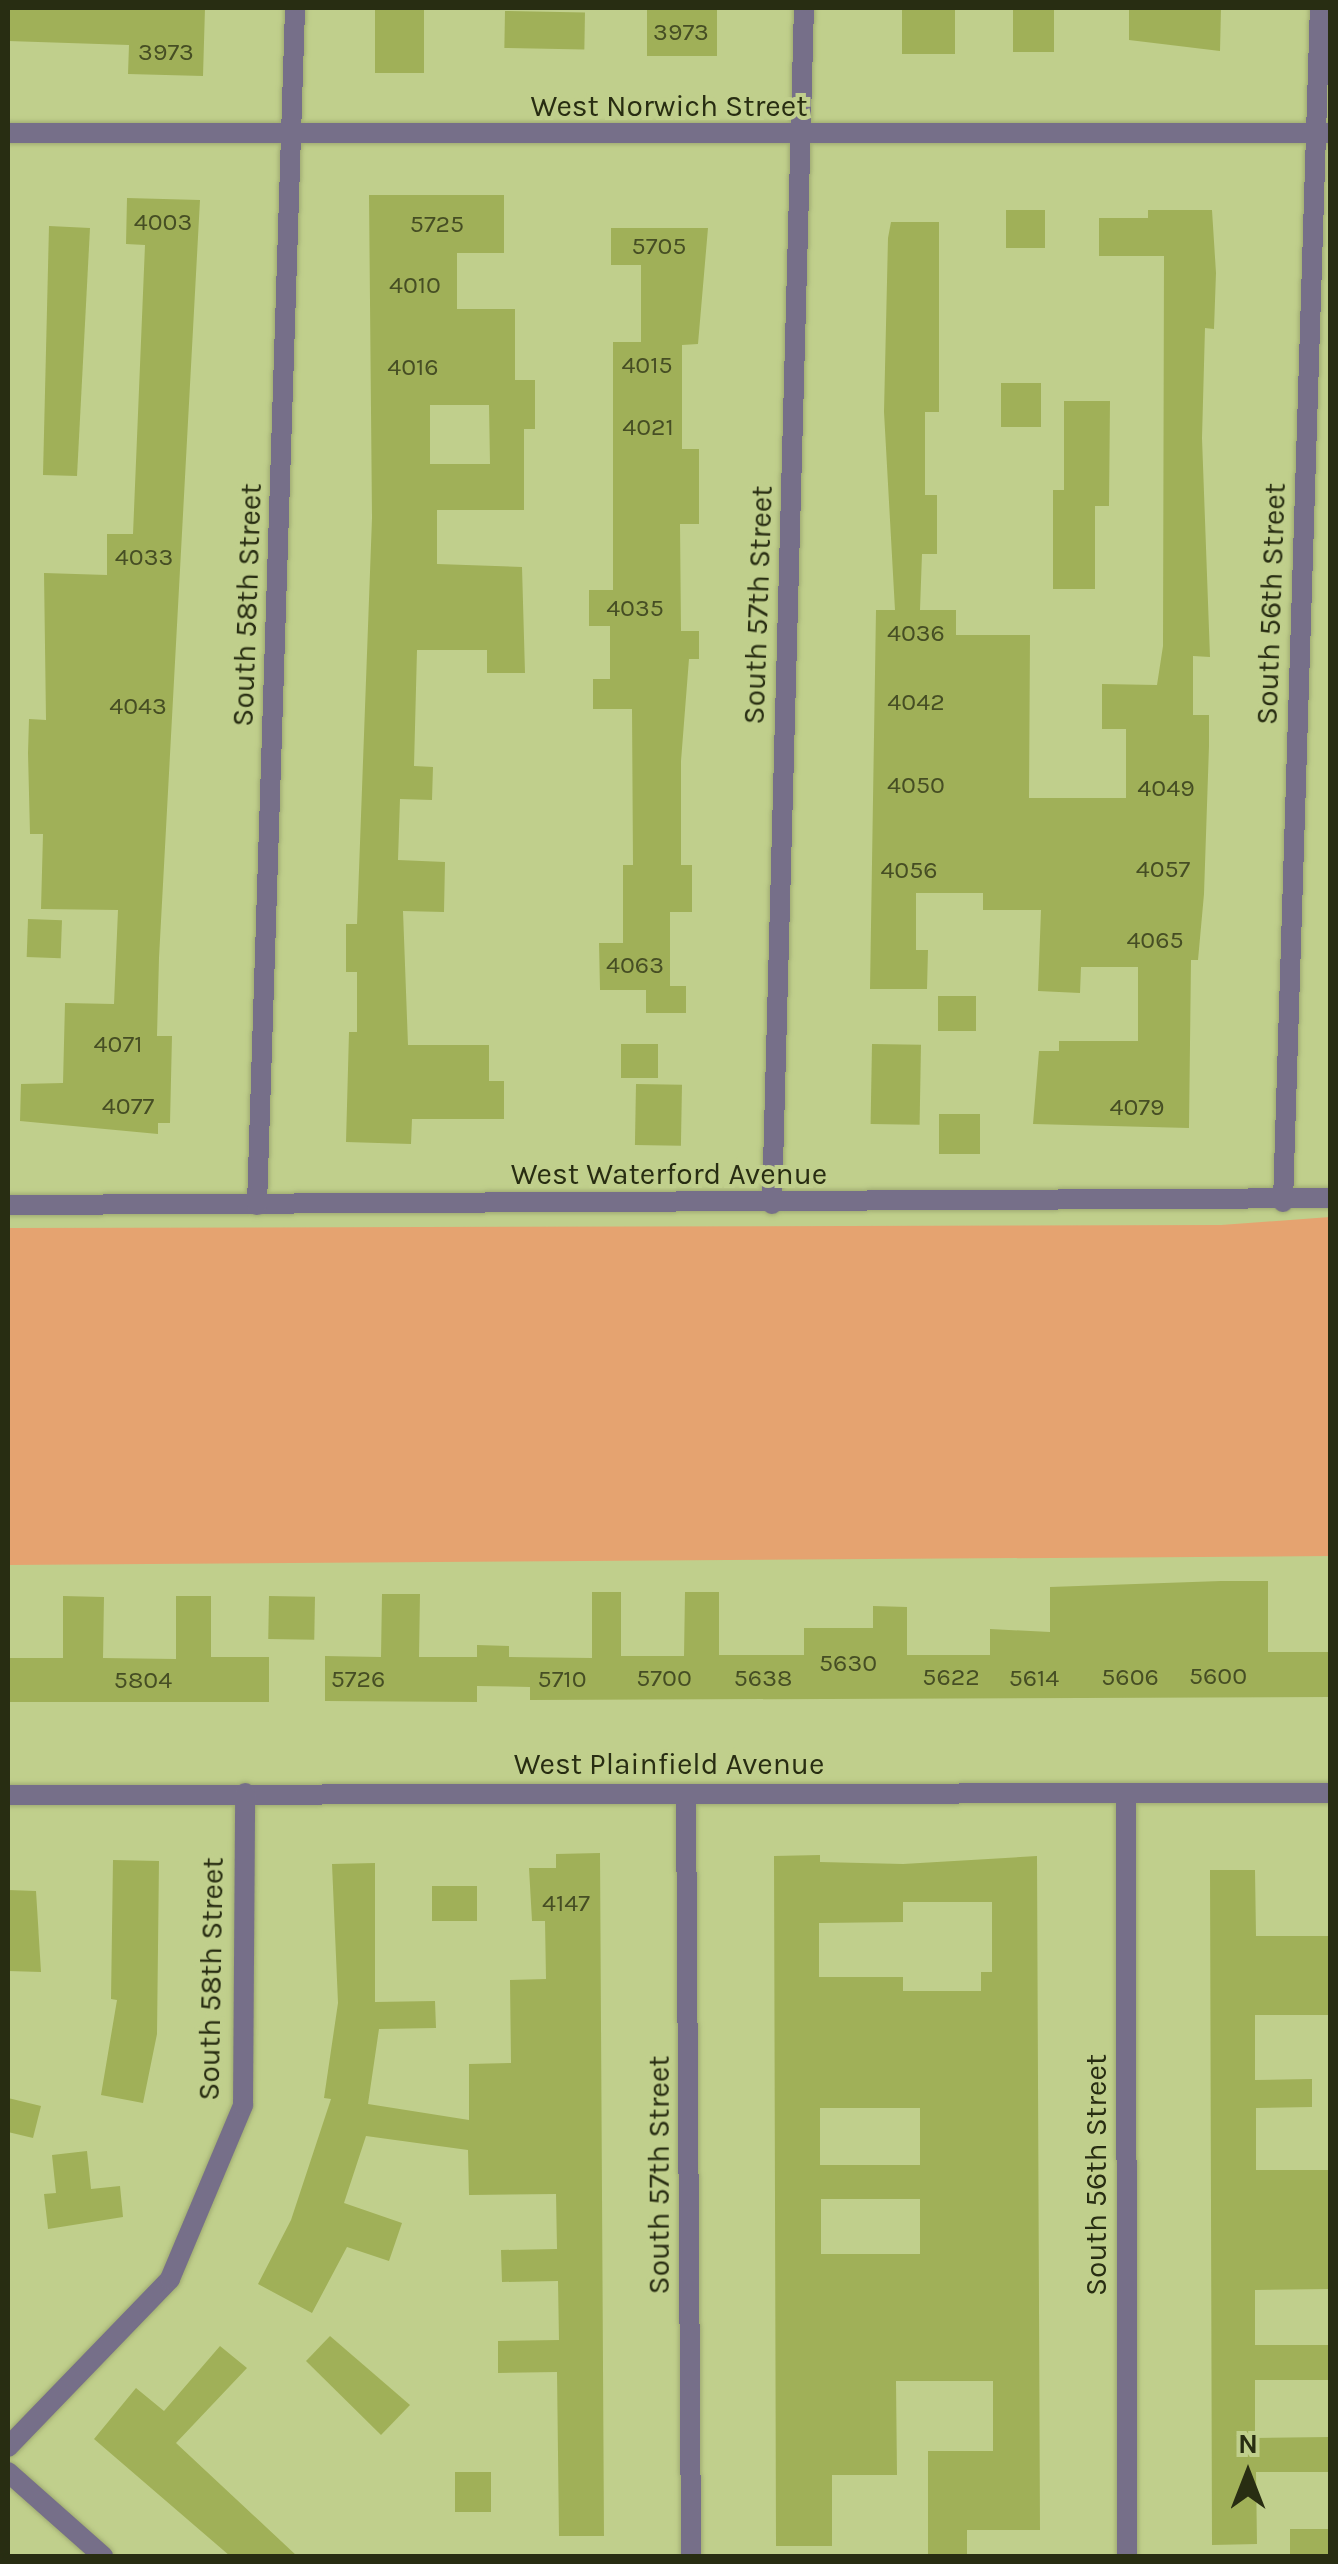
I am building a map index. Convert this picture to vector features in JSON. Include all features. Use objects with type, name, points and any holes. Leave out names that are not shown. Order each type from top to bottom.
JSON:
[{"type":"street","name":"South 58th Street","points":[[257,1205],[296,8]]},
{"type":"street","name":"South 57th Street","points":[[772,1204],[804,8]]},
{"type":"street","name":"South 56th Street","points":[[1283,1202],[1324,134],[1320,8]]},
{"type":"street","name":"West Norwich Street","points":[[8,134],[1324,134]]},
{"type":"street","name":"West Waterford Avenue","points":[[8,1205],[1283,1202],[1330,1198]]},
{"type":"street","name":"South 58th Street","points":[[8,2447],[170,2278],[243,2105],[245,1793]]},
{"type":"street","name":"West Plainfield Avenue","points":[[8,1795],[1330,1793]]},
{"type":"street","name":"South 57th Street","points":[[686,1794],[691,2556]]},
{"type":"street","name":"South 56th Street","points":[[1126,1794],[1127,2556]]},
{"type":"street","points":[[8,2472],[103,2556]]},
{"type":"shaded area","points":[[1330,1217],[1330,1556],[8,1565],[8,1228],[1221,1225]]},
{"type":"building","points":[[205,8],[203,76],[128,74],[129,45],[8,41],[8,10]]},
{"type":"building","points":[[375,8],[424,8],[424,73],[375,73]]},
{"type":"building","points":[[647,8],[717,8],[717,56],[647,56]]},
{"type":"building","points":[[902,8],[955,8],[955,54],[902,54]]},
{"type":"building","points":[[1129,8],[1221,8],[1220,51],[1129,40]]},
{"type":"building","points":[[1013,9],[1054,9],[1054,52],[1013,52]]},
{"type":"building","points":[[505,11],[585,12],[584,49],[504,48]]},
{"type":"building","points":[[369,195],[504,195],[504,253],[457,253],[457,309],[515,309],[515,380],[535,380],[535,429],[524,429],[524,510],[437,510],[437,564],[522,567],[525,673],[487,673],[487,650],[417,650],[414,766],[433,767],[432,800],[400,799],[398,860],[445,862],[444,912],[403,911],[408,1045],[489,1045],[489,1081],[504,1081],[504,1119],[412,1119],[411,1144],[346,1142],[349,1032],[357,1032],[357,972],[346,972],[346,924],[357,924],[372,518]],"holes":[[[430,405],[489,405],[490,464],[430,464]]]},
{"type":"building","points":[[127,198],[200,200],[159,958],[157,1036],[172,1036],[170,1123],[158,1123],[158,1134],[20,1121],[21,1084],[63,1083],[65,1003],[114,1004],[118,910],[41,909],[43,834],[30,834],[28,753],[29,719],[46,720],[44,573],[107,575],[107,534],[133,534],[145,245],[126,244]]},
{"type":"building","points":[[1006,210],[1045,210],[1045,248],[1006,248]]},
{"type":"building","points":[[1148,210],[1212,210],[1216,273],[1214,329],[1205,328],[1202,438],[1210,657],[1193,656],[1193,715],[1209,715],[1209,746],[1204,894],[1198,960],[1191,960],[1189,1128],[1033,1124],[1039,1051],[1059,1051],[1059,1041],[1138,1041],[1138,967],[1081,967],[1080,993],[1038,991],[1041,910],[983,910],[983,893],[916,893],[916,950],[928,950],[927,989],[870,989],[876,610],[895,610],[884,412],[888,238],[891,222],[939,222],[939,412],[925,412],[925,495],[937,495],[937,554],[922,554],[920,610],[956,610],[956,635],[1030,635],[1029,798],[1126,798],[1126,729],[1102,729],[1102,684],[1157,685],[1163,646],[1164,256],[1099,256],[1099,218],[1148,218]]},
{"type":"building","points":[[49,226],[90,228],[77,476],[43,475]]},
{"type":"building","points":[[611,228],[708,228],[698,344],[682,345],[682,449],[699,449],[699,524],[680,524],[681,631],[699,631],[699,659],[689,659],[681,761],[681,865],[692,865],[692,912],[670,912],[670,986],[686,986],[686,1013],[646,1013],[646,990],[600,990],[599,943],[623,943],[623,865],[633,865],[632,709],[593,709],[593,679],[610,679],[610,626],[589,626],[589,590],[613,590],[613,342],[641,342],[641,265],[611,265]]},
{"type":"building","points":[[1001,383],[1041,383],[1041,427],[1001,427]]},
{"type":"building","points":[[1064,401],[1110,401],[1109,506],[1095,506],[1095,589],[1053,589],[1053,490],[1064,490]]},
{"type":"building","points":[[28,919],[62,920],[61,958],[27,957]]},
{"type":"building","points":[[938,996],[976,996],[976,1031],[938,1031]]},
{"type":"building","points":[[621,1044],[658,1044],[658,1078],[621,1078]]},
{"type":"building","points":[[872,1044],[921,1045],[920,1125],[871,1124]]},
{"type":"building","points":[[636,1084],[682,1085],[681,1146],[635,1145]]},
{"type":"building","points":[[939,1114],[980,1114],[980,1154],[939,1154]]},
{"type":"building","points":[[1268,1581],[1268,1652],[1330,1652],[1330,1697],[530,1700],[530,1687],[477,1686],[477,1702],[325,1701],[325,1656],[381,1657],[382,1594],[420,1594],[419,1657],[477,1657],[477,1645],[509,1646],[509,1657],[592,1658],[592,1592],[621,1592],[621,1656],[684,1656],[685,1592],[719,1592],[719,1655],[804,1655],[804,1628],[873,1628],[873,1606],[907,1607],[907,1655],[990,1655],[990,1629],[1050,1632],[1050,1587]]},
{"type":"building","points":[[63,1596],[104,1597],[103,1658],[176,1659],[176,1596],[211,1596],[211,1657],[269,1657],[269,1702],[8,1702],[8,1658],[63,1658]]},
{"type":"building","points":[[269,1596],[315,1597],[314,1640],[268,1639]]},
{"type":"building","points":[[600,1853],[604,2536],[559,2536],[557,2372],[498,2373],[498,2341],[559,2340],[558,2281],[502,2282],[501,2250],[557,2249],[556,2194],[469,2195],[468,2150],[366,2136],[344,2203],[402,2223],[389,2261],[347,2247],[312,2313],[258,2284],[291,2220],[331,2099],[324,2098],[338,2003],[332,1864],[375,1863],[375,2002],[435,2001],[436,2028],[379,2029],[368,2104],[469,2120],[469,2064],[511,2063],[510,1980],[546,1979],[545,1921],[532,1921],[529,1868],[556,1868],[556,1854]]},
{"type":"building","points":[[820,1855],[820,1862],[903,1864],[1037,1856],[1040,2530],[967,2530],[967,2556],[928,2556],[928,2451],[993,2451],[993,2381],[896,2381],[897,2475],[832,2475],[832,2546],[776,2546],[774,1856]],"holes":[[[903,1902],[992,1902],[992,1972],[981,1972],[981,1991],[903,1991],[903,1977],[819,1977],[819,1923],[903,1922]],[[820,2108],[920,2108],[920,2165],[820,2165]],[[821,2199],[920,2199],[920,2254],[821,2254]]]},
{"type":"building","points":[[113,1860],[159,1861],[157,2034],[143,2103],[101,2095],[117,2000],[111,1999]]},
{"type":"building","points":[[1210,1870],[1255,1870],[1256,1936],[1330,1936],[1330,2015],[1255,2015],[1255,2080],[1312,2079],[1312,2107],[1256,2108],[1256,2170],[1330,2170],[1330,2289],[1255,2290],[1255,2345],[1328,2345],[1328,2380],[1255,2380],[1255,2438],[1330,2437],[1330,2472],[1256,2472],[1257,2544],[1212,2545]]},
{"type":"building","points":[[432,1886],[477,1886],[477,1921],[432,1921]]},
{"type":"building","points":[[8,1890],[36,1891],[41,1972],[8,1971]]},
{"type":"building","points":[[8,2098],[41,2106],[33,2138],[8,2132]]},
{"type":"building","points":[[87,2151],[91,2189],[120,2186],[123,2217],[48,2229],[44,2194],[56,2193],[52,2155]]},
{"type":"building","points":[[330,2336],[410,2405],[381,2435],[306,2361]]},
{"type":"building","points":[[220,2346],[247,2368],[176,2443],[297,2556],[230,2556],[94,2439],[136,2388],[164,2411]]},
{"type":"building","points":[[455,2472],[491,2472],[491,2512],[455,2512]]},
{"type":"building","points":[[1290,2529],[1328,2529],[1328,2556],[1290,2556]]}]
